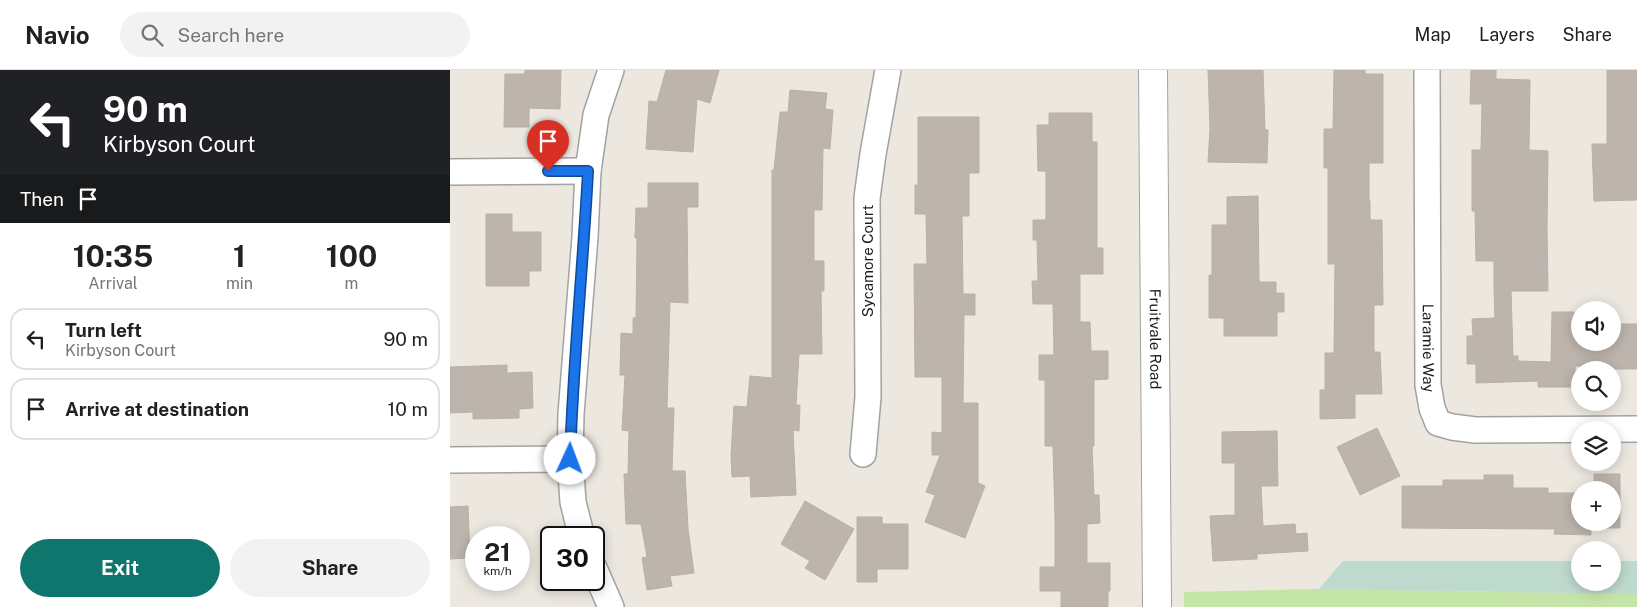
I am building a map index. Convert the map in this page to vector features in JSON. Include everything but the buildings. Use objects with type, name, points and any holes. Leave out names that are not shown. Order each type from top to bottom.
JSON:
[{"type":"street","points":[[579,526],[573,502],[570,459],[571,414],[585,237],[588,171],[596,116],[611,70]]},
{"type":"street","name":"Sycamore Court","points":[[863,454],[868,397],[868,198],[873,154],[888,70]]},
{"type":"street","name":"Fruitvale Road","points":[[1153,70],[1157,607]]},
{"type":"street","name":"Laramie Way","points":[[1427,70],[1428,385],[1432,408],[1438,423],[1475,430],[1637,429]]},
{"type":"street","points":[[450,172],[588,171]]},
{"type":"street","points":[[450,460],[570,459]]},
{"type":"street","points":[[604,591],[611,607]]},
{"type":"green space","points":[[1343,561],[1571,561],[1571,591],[1621,591],[1621,561],[1637,561],[1637,594],[1319,589]]},
{"type":"green space","points":[[1319,589],[1637,594],[1637,607],[1184,607],[1184,592]]},
{"type":"route","points":[[548,171],[588,171],[585,237],[571,414],[570,459]]}]
